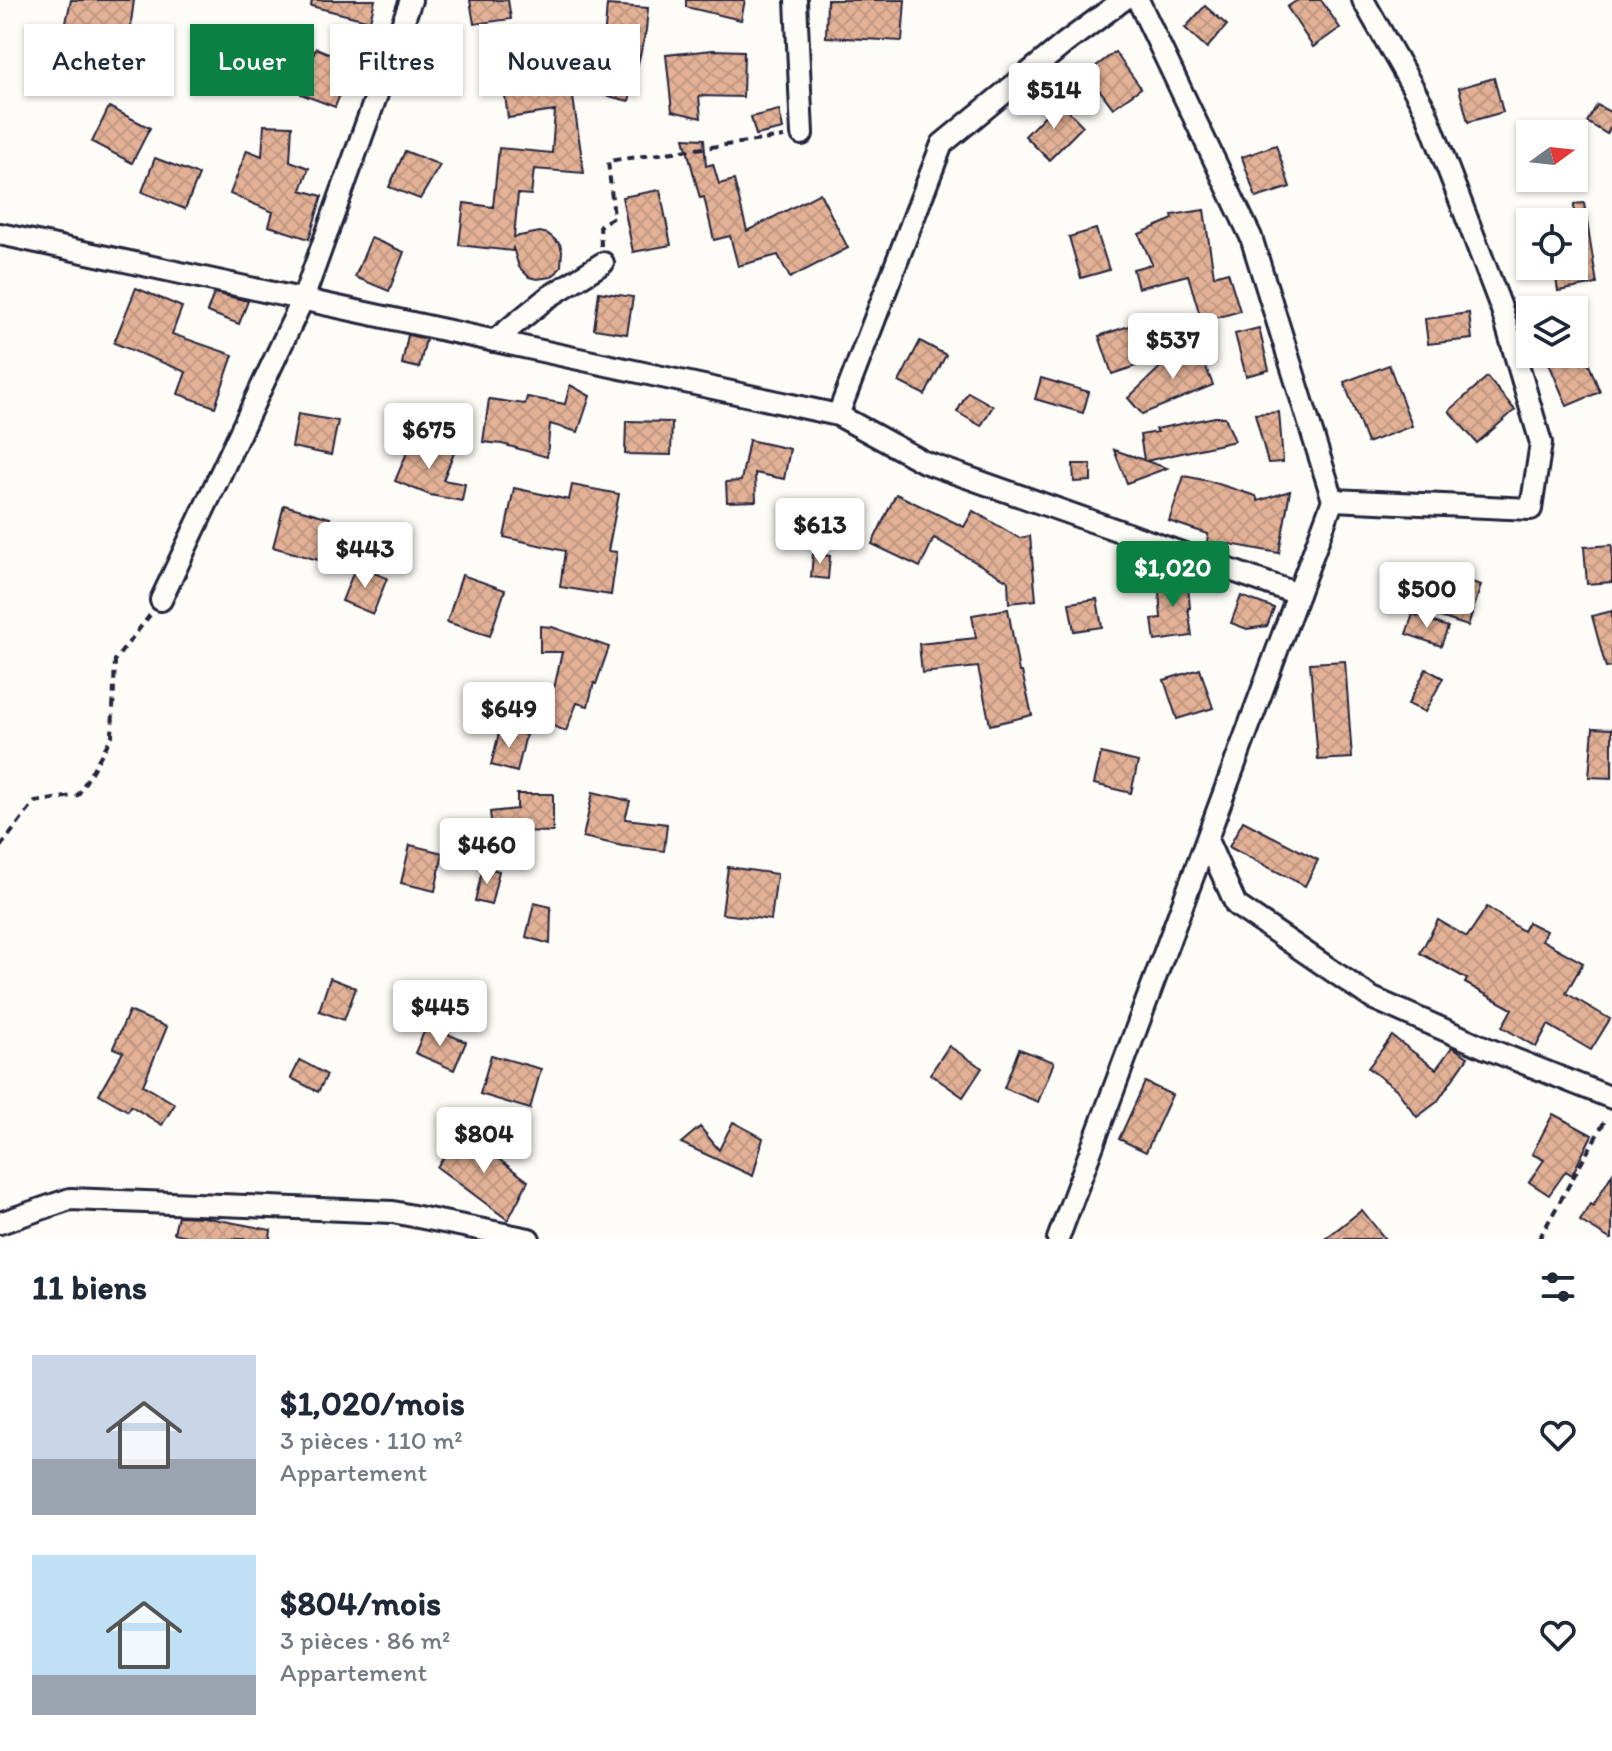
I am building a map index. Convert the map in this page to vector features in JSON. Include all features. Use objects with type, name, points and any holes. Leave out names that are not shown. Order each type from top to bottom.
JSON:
[{"type":"street","points":[[161,600],[303,299],[411,0]]},
{"type":"street","points":[[796,0],[802,134]]},
{"type":"street","points":[[838,415],[942,144],[1065,43],[1123,0]]},
{"type":"street","points":[[1058,1239],[1333,500],[1251,237],[1138,0]]},
{"type":"street","points":[[1333,500],[1531,509],[1541,443],[1502,310],[1425,109],[1363,0]]},
{"type":"street","points":[[0,234],[838,415],[924,462],[1298,594]]},
{"type":"street","points":[[494,341],[547,298],[603,263]]},
{"type":"street","points":[[1207,840],[1236,905],[1372,998],[1612,1098]]},
{"type":"street","points":[[0,1223],[70,1199],[393,1212],[529,1239]]},
{"type":"path","points":[[603,263],[600,225],[614,217],[608,161],[802,134]]},
{"type":"path","points":[[0,847],[35,802],[78,795],[112,736],[115,660],[161,600]]},
{"type":"path","points":[[1539,1239],[1612,1107]]},
{"type":"building","points":[[71,0],[134,0],[131,24],[66,24]]},
{"type":"building","points":[[312,0],[375,0],[370,21],[311,6]]},
{"type":"building","points":[[470,0],[508,0],[511,19],[474,24]]},
{"type":"building","points":[[686,0],[745,0],[741,20],[686,7]]},
{"type":"building","points":[[827,0],[905,0],[902,41],[826,37]]},
{"type":"building","points":[[1298,0],[1321,0],[1340,28],[1313,47],[1287,7]]},
{"type":"building","points":[[607,5],[648,8],[640,55],[640,24],[605,24]]},
{"type":"building","points":[[1205,6],[1227,25],[1207,48],[1185,28]]},
{"type":"building","points":[[316,48],[330,54],[330,96],[340,96],[335,107],[306,96],[314,96]]},
{"type":"building","points":[[713,50],[744,51],[743,97],[699,96],[701,118],[672,111],[666,55]]},
{"type":"building","points":[[1115,52],[1141,88],[1113,108],[1087,73]]},
{"type":"building","points":[[1494,78],[1503,112],[1468,122],[1459,88]]},
{"type":"building","points":[[505,96],[573,96],[584,173],[534,169],[531,195],[518,194],[514,237],[540,232],[548,234],[560,244],[561,266],[551,277],[529,277],[519,267],[513,248],[512,251],[459,245],[464,203],[493,207],[499,148],[552,153],[555,111],[508,118]]},
{"type":"building","points":[[608,96],[630,96],[629,101]]},
{"type":"building","points":[[1059,101],[1083,126],[1049,160],[1025,136]]},
{"type":"building","points":[[1597,105],[1612,113],[1612,124],[1607,134],[1588,120]]},
{"type":"building","points":[[109,107],[150,128],[132,163],[92,142]]},
{"type":"building","points":[[779,110],[783,129],[756,135],[751,117]]},
{"type":"building","points":[[264,125],[292,126],[290,161],[309,168],[301,190],[322,196],[309,239],[269,226],[273,212],[230,194],[247,150],[262,156]]},
{"type":"building","points":[[684,138],[704,139],[706,166],[713,164],[719,184],[734,180],[747,231],[820,193],[848,248],[790,278],[778,255],[738,266],[730,236],[714,240],[704,197],[700,198]]},
{"type":"building","points":[[1276,145],[1290,187],[1256,198],[1242,157]]},
{"type":"building","points":[[405,151],[440,165],[420,199],[389,187]]},
{"type":"building","points":[[155,158],[199,175],[185,209],[142,192]]},
{"type":"building","points":[[660,190],[671,245],[633,252],[622,197]]},
{"type":"building","points":[[1584,203],[1585,208],[1574,208],[1574,204]]},
{"type":"building","points":[[1204,210],[1214,276],[1228,272],[1240,311],[1202,322],[1188,275],[1138,288],[1133,269],[1152,264],[1139,234],[1173,219],[1172,215]]},
{"type":"building","points":[[1588,228],[1597,284],[1558,291],[1556,280],[1588,280]]},
{"type":"building","points":[[1096,229],[1109,270],[1081,278],[1069,237]]},
{"type":"building","points":[[371,238],[404,252],[389,291],[355,277]]},
{"type":"building","points":[[136,288],[182,307],[172,334],[233,355],[215,407],[178,394],[186,372],[114,343]]},
{"type":"building","points":[[599,292],[633,297],[627,334],[594,329]]},
{"type":"building","points":[[214,293],[248,301],[239,324],[207,312]]},
{"type":"building","points":[[1469,313],[1472,339],[1428,344],[1425,319]]},
{"type":"building","points":[[1135,324],[1148,362],[1112,374],[1099,336]]},
{"type":"building","points":[[1259,328],[1269,370],[1246,376],[1235,334]]},
{"type":"building","points":[[408,335],[426,339],[419,368],[402,364]]},
{"type":"building","points":[[920,341],[946,355],[925,395],[899,382]]},
{"type":"building","points":[[1197,345],[1213,385],[1142,414],[1128,398],[1174,354]]},
{"type":"building","points":[[1588,362],[1600,392],[1567,406],[1551,368],[1588,368]]},
{"type":"building","points":[[1389,365],[1412,426],[1367,443],[1344,382]]},
{"type":"building","points":[[1487,377],[1515,410],[1477,443],[1449,411]]},
{"type":"building","points":[[1041,378],[1089,392],[1083,413],[1035,399]]},
{"type":"building","points":[[570,385],[590,396],[578,432],[550,424],[547,457],[483,442],[489,399],[525,404],[527,397],[565,404]]},
{"type":"building","points":[[968,392],[993,406],[981,426],[957,412]]},
{"type":"building","points":[[1279,412],[1283,462],[1268,463],[1255,414]]},
{"type":"building","points":[[298,414],[338,421],[331,455],[292,447]]},
{"type":"building","points":[[1225,417],[1235,441],[1146,461],[1167,468],[1127,483],[1114,450],[1144,460],[1140,435]]},
{"type":"building","points":[[626,421],[672,422],[671,455],[625,454]]},
{"type":"building","points":[[414,436],[454,453],[443,480],[465,484],[462,501],[430,495],[395,481]]},
{"type":"building","points":[[749,440],[790,449],[784,479],[755,473],[756,501],[727,502],[726,482],[741,481]]},
{"type":"building","points":[[1073,464],[1091,464],[1091,481],[1074,482]]},
{"type":"building","points":[[1184,476],[1256,496],[1258,501],[1290,491],[1279,553],[1207,542],[1208,534],[1169,521]]},
{"type":"building","points":[[572,485],[619,494],[608,551],[617,552],[611,595],[560,587],[565,551],[504,537],[514,488],[569,500]]},
{"type":"building","points":[[896,494],[964,527],[973,511],[1019,538],[1030,536],[1036,600],[1009,603],[1008,581],[934,538],[920,567],[872,544]]},
{"type":"building","points":[[284,505],[330,518],[318,560],[273,547]]},
{"type":"building","points":[[1612,545],[1612,582],[1587,584],[1584,547]]},
{"type":"building","points":[[813,554],[830,556],[828,579],[811,577]]},
{"type":"building","points":[[356,566],[387,578],[373,614],[342,601]]},
{"type":"building","points":[[462,575],[505,590],[490,636],[447,622]]},
{"type":"building","points":[[1449,575],[1481,585],[1468,626],[1437,616]]},
{"type":"building","points":[[1187,576],[1192,636],[1155,641],[1152,619],[1161,618],[1158,578]]},
{"type":"building","points":[[1241,596],[1274,608],[1267,626],[1247,629],[1231,623]]},
{"type":"building","points":[[1097,599],[1102,627],[1074,631],[1069,603]]},
{"type":"building","points":[[1008,609],[1019,672],[1022,672],[1032,715],[990,725],[978,667],[922,673],[919,644],[976,638],[972,615]]},
{"type":"building","points":[[1612,611],[1612,667],[1606,668],[1592,616]]},
{"type":"building","points":[[1413,614],[1448,627],[1441,646],[1406,634]]},
{"type":"building","points":[[540,626],[552,627],[609,647],[588,706],[577,703],[566,731],[531,718],[537,702],[550,707],[562,652],[540,652]]},
{"type":"building","points":[[1345,661],[1352,758],[1318,760],[1310,663]]},
{"type":"building","points":[[1200,669],[1213,708],[1177,719],[1164,680]]},
{"type":"building","points":[[1426,669],[1443,678],[1425,712],[1408,704]]},
{"type":"building","points":[[1593,728],[1612,729],[1612,778],[1589,777]]},
{"type":"building","points":[[500,729],[526,735],[517,772],[491,765]]},
{"type":"building","points":[[1101,753],[1138,762],[1131,793],[1094,784]]},
{"type":"building","points":[[593,792],[630,801],[625,819],[667,824],[664,851],[583,837]]},
{"type":"building","points":[[517,794],[553,794],[553,832],[516,831],[517,826],[492,829],[490,812],[517,809]]},
{"type":"building","points":[[1243,821],[1318,860],[1305,886],[1229,847]]},
{"type":"building","points":[[410,845],[443,853],[435,891],[401,883]]},
{"type":"building","points":[[483,867],[499,871],[491,905],[475,901]]},
{"type":"building","points":[[728,867],[777,874],[771,920],[722,914]]},
{"type":"building","points":[[534,903],[551,907],[550,944],[526,937]]},
{"type":"building","points":[[1487,907],[1523,931],[1528,922],[1546,931],[1542,940],[1583,963],[1566,993],[1610,1019],[1591,1050],[1548,1025],[1536,1047],[1502,1027],[1512,1009],[1420,953],[1438,920],[1467,937]]},
{"type":"building","points":[[330,978],[356,988],[344,1020],[319,1011]]},
{"type":"building","points":[[129,1011],[167,1027],[143,1085],[175,1104],[162,1125],[131,1106],[128,1111],[99,1094],[123,1052],[113,1048]]},
{"type":"building","points":[[427,1025],[466,1042],[454,1070],[415,1053]]},
{"type":"building","points":[[1392,1036],[1436,1069],[1452,1047],[1468,1057],[1437,1102],[1417,1117],[1396,1089],[1368,1068]]},
{"type":"building","points":[[949,1046],[982,1068],[963,1097],[930,1074]]},
{"type":"building","points":[[1019,1049],[1054,1062],[1038,1102],[1004,1088]]},
{"type":"building","points":[[491,1055],[541,1069],[530,1109],[480,1094]]},
{"type":"building","points":[[300,1060],[327,1075],[318,1092],[291,1078]]},
{"type":"building","points":[[1145,1082],[1172,1095],[1146,1152],[1119,1139]]},
{"type":"building","points":[[1553,1114],[1592,1135],[1572,1175],[1566,1171],[1549,1195],[1529,1182],[1544,1160],[1532,1154]]},
{"type":"building","points":[[733,1122],[763,1138],[753,1176],[681,1143],[700,1127],[719,1150]]},
{"type":"building","points":[[462,1132],[528,1181],[508,1220],[437,1167]]},
{"type":"building","points":[[1612,1174],[1612,1239],[1610,1239],[1580,1221]]},
{"type":"building","points":[[1362,1210],[1385,1239],[1325,1239]]},
{"type":"building","points":[[178,1216],[203,1217],[271,1230],[270,1239],[201,1239],[174,1233]]}]
